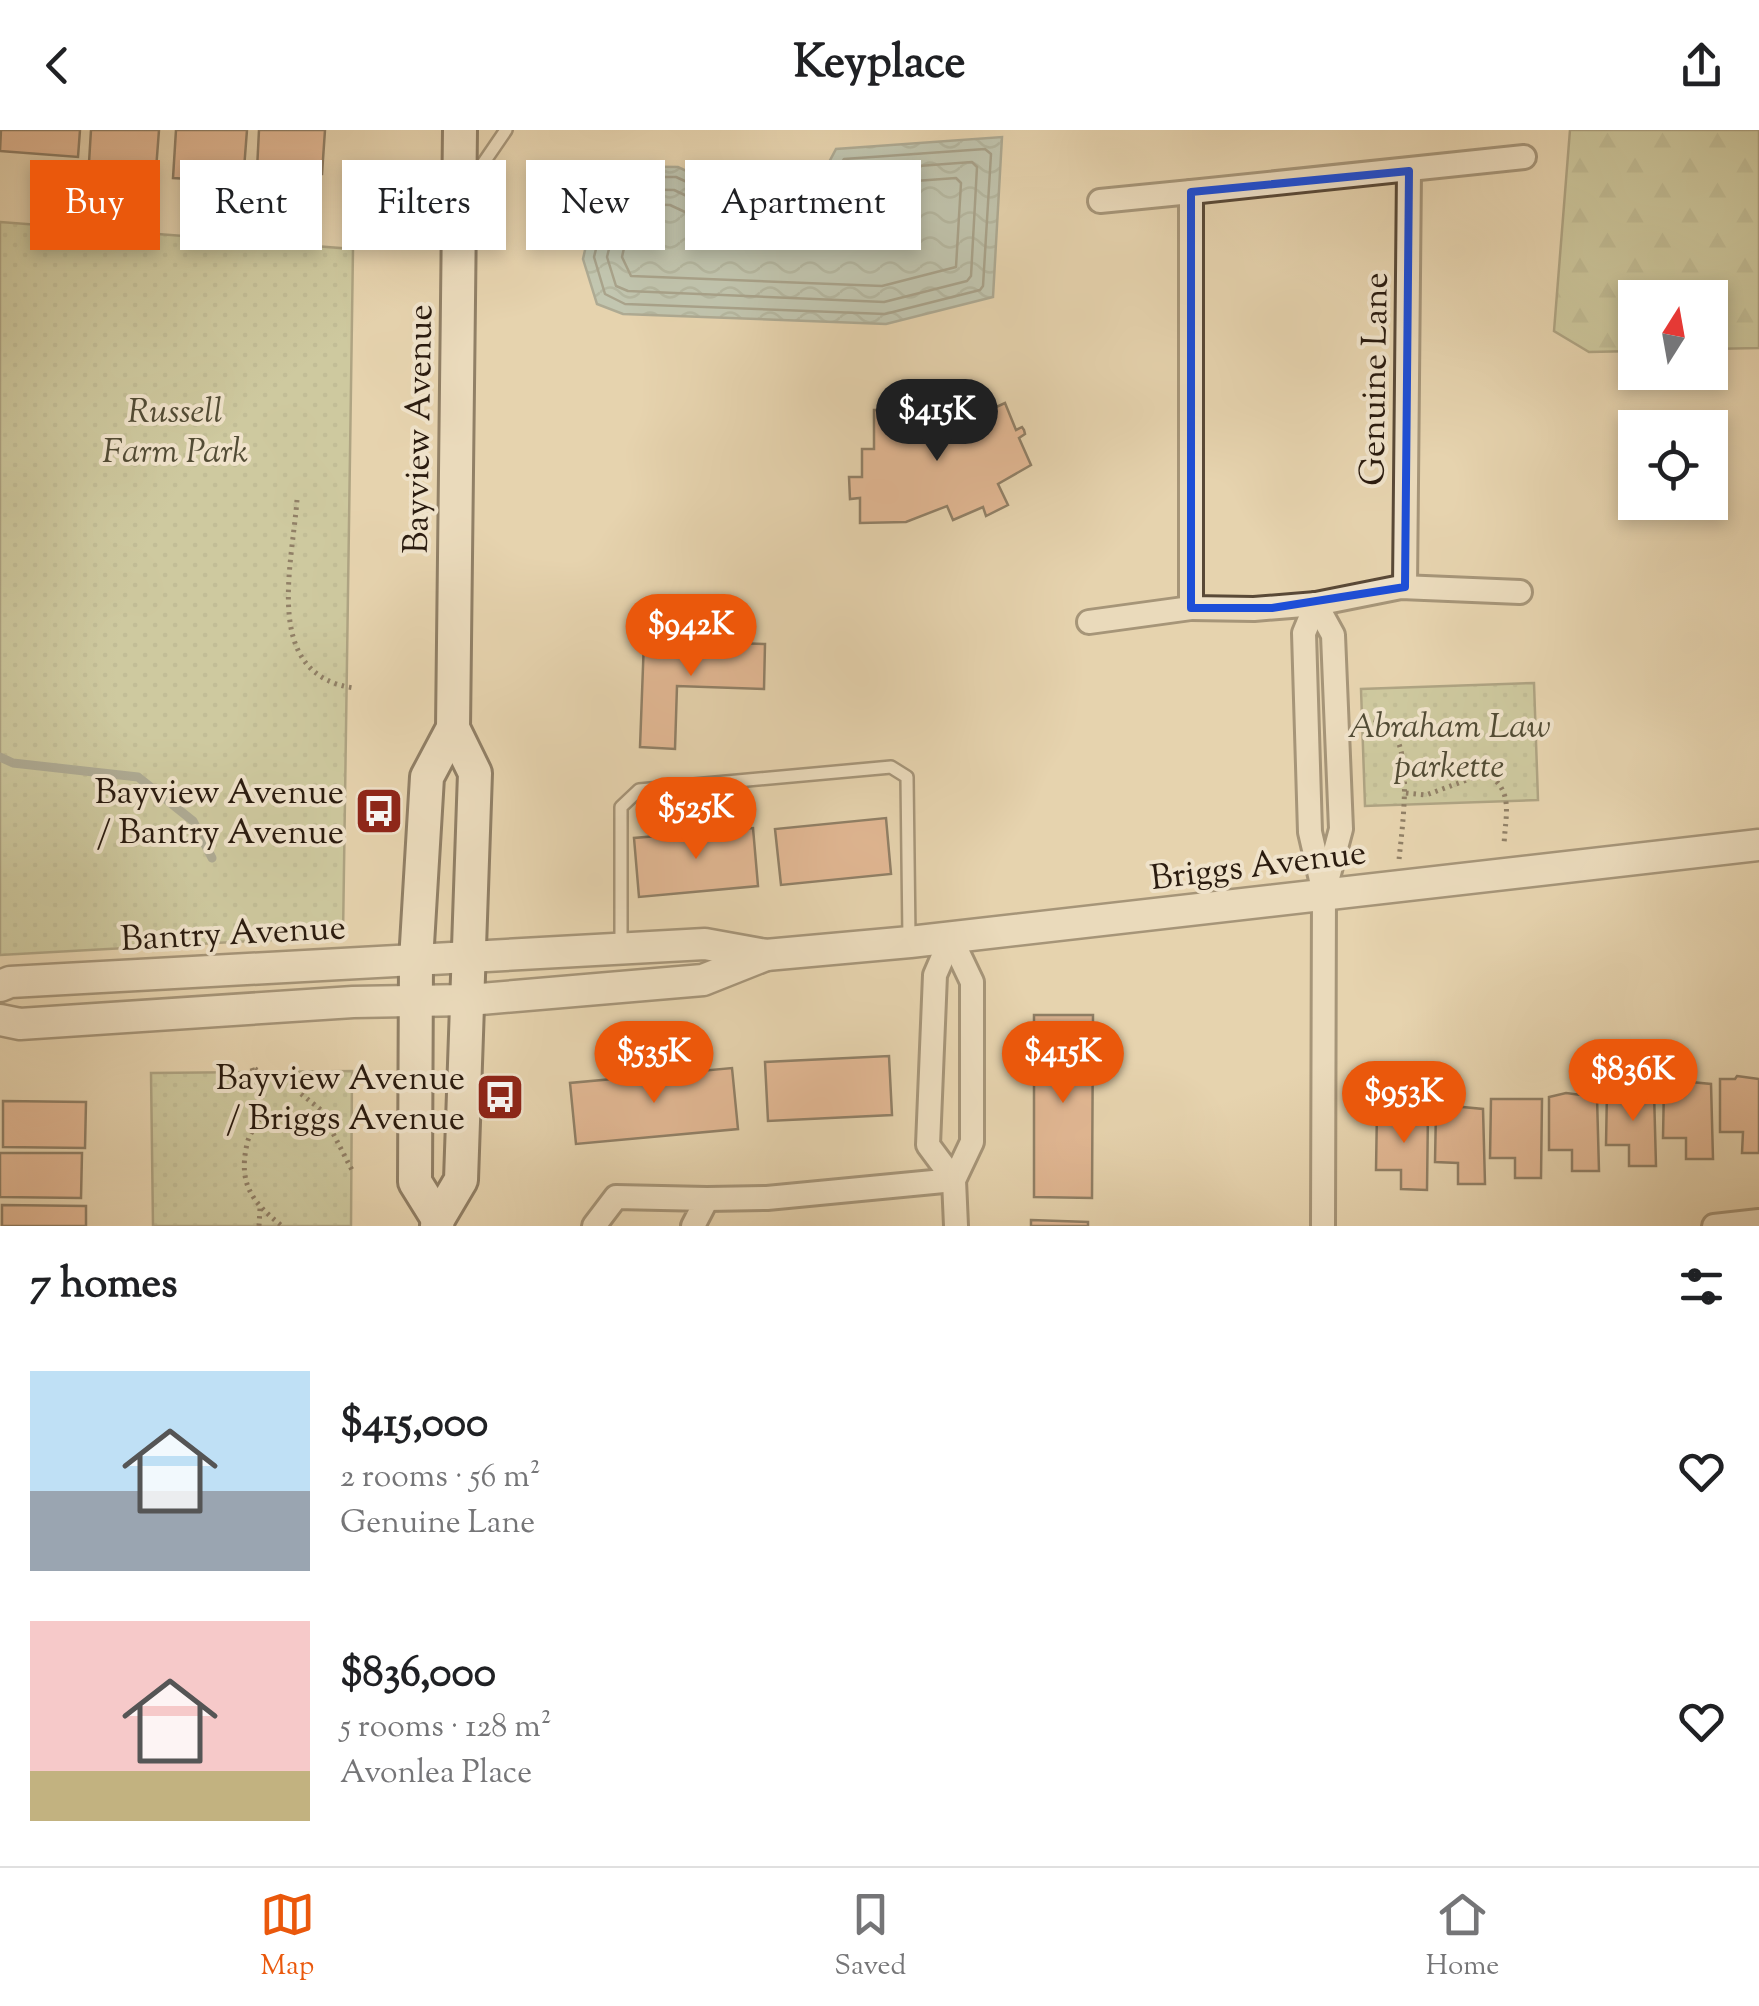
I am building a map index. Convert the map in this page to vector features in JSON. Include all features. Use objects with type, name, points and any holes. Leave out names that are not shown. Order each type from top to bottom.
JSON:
[{"type":"main road","name":"Bayview Avenue","points":[[460,130],[460,160]]},
{"type":"main road","name":"Bayview Avenue","points":[[438,1223],[461,1180],[476,773],[453,728],[458,250]]},
{"type":"main road","name":"Bayview Avenue","points":[[438,1223],[415,1182],[416,961],[426,777],[453,728]]},
{"type":"street","points":[[1100,202],[1524,157]]},
{"type":"street","name":"Genuine Lane","points":[[1405,587],[1409,171]]},
{"type":"street","points":[[1191,192],[1192,608]]},
{"type":"street","points":[[1089,622],[1192,608],[1316,604],[1405,587],[1520,592]]},
{"type":"street","points":[[1316,604],[1334,635],[1341,828],[1324,893]]},
{"type":"street","points":[[1316,604],[1304,633],[1304,653],[1310,832],[1324,893],[1323,1226]]},
{"type":"street","name":"Briggs Avenue","points":[[470,958],[705,944],[766,955],[951,938],[1759,845]]},
{"type":"street","points":[[951,938],[935,975],[928,1145],[954,1180]]},
{"type":"street","points":[[951,938],[972,982],[972,1142],[954,1180],[956,1226]]},
{"type":"street","name":"Briggs Avenue","points":[[470,1000],[702,980],[766,955]]},
{"type":"street","name":"Bantry Avenue","points":[[0,986],[10,982],[470,958]]},
{"type":"street","points":[[0,1020],[20,1024],[353,1002],[470,1000]]},
{"type":"street","points":[[594,1226],[616,1196],[767,1198],[954,1180]]},
{"type":"street","points":[[693,1226],[707,1200]]},
{"type":"street","points":[[1714,1226],[1759,1221]]},
{"type":"lane","points":[[485,160],[506,130]]},
{"type":"lane","points":[[621,950],[621,808],[639,790],[891,766],[907,777],[910,942]]},
{"type":"path","points":[[297,500],[288,624],[300,660],[320,678],[354,688]]},
{"type":"path","points":[[1336,715],[1378,720],[1394,732],[1406,793],[1397,885]]},
{"type":"path","points":[[1406,793],[1426,795],[1486,773],[1501,782],[1506,792],[1504,873]]},
{"type":"path","points":[[282,1226],[250,1196],[245,1168],[247,1141],[262,1112],[260,1089],[252,1068],[296,1089],[321,1110],[353,1172]]},
{"type":"path","points":[[259,1226],[260,1208]]},
{"type":"highlighted area","points":[[1409,171],[1405,587],[1272,608],[1191,608],[1191,192]]},
{"type":"green space","points":[[1570,130],[1759,130],[1759,348],[1728,349],[1728,280],[1618,280],[1618,351],[1589,352],[1554,331]]},
{"type":"green space","name":"Russell Farm Park","points":[[0,222],[30,224],[30,250],[160,250],[160,234],[180,236],[180,250],[322,250],[322,247],[353,250],[343,936],[0,955]]},
{"type":"green space","name":"Abraham Law parkette","points":[[1534,683],[1538,800],[1365,806],[1361,689]]},
{"type":"green space","points":[[352,1071],[351,1226],[153,1226],[151,1073]]},
{"type":"water","points":[[1002,137],[993,297],[886,324],[623,314],[597,304],[583,259],[585,250],[665,250],[665,167],[685,170],[685,250],[921,250],[921,160],[830,160],[836,149]]},
{"type":"building","points":[[1,130],[80,130],[78,157],[0,151]]},
{"type":"building","points":[[91,130],[159,130],[157,160],[89,160]]},
{"type":"building","points":[[176,130],[247,130],[245,160],[180,160],[180,178],[173,178]]},
{"type":"building","points":[[259,130],[325,130],[322,174],[322,160],[258,160]]},
{"type":"building","points":[[1005,403],[1016,430],[1024,430],[1019,438],[1031,465],[998,484],[1008,505],[986,516],[983,507],[953,520],[947,506],[906,522],[860,523],[860,498],[850,499],[849,477],[862,477],[862,449],[874,449],[874,410],[938,409],[942,414],[959,405],[968,420]]},
{"type":"building","points":[[644,640],[765,644],[764,689],[677,686],[675,749],[640,747]]},
{"type":"building","points":[[886,818],[891,874],[781,885],[775,829]]},
{"type":"building","points":[[753,828],[758,886],[639,897],[634,838]]},
{"type":"building","points":[[1034,1015],[1093,1015],[1092,1198],[1034,1197]]},
{"type":"building","points":[[889,1056],[892,1115],[768,1121],[765,1062]]},
{"type":"building","points":[[732,1068],[738,1129],[576,1144],[570,1083]]},
{"type":"building","points":[[1720,1079],[1759,1079],[1759,1153],[1742,1153],[1743,1132],[1720,1132]]},
{"type":"building","points":[[1664,1084],[1711,1084],[1713,1159],[1686,1159],[1686,1138],[1663,1138]]},
{"type":"building","points":[[1623,1088],[1654,1092],[1656,1166],[1629,1166],[1629,1145],[1606,1145],[1607,1091]]},
{"type":"building","points":[[1566,1093],[1597,1097],[1599,1171],[1572,1171],[1572,1150],[1549,1150],[1549,1097]]},
{"type":"building","points":[[1491,1099],[1542,1099],[1541,1178],[1515,1178],[1515,1158],[1490,1158]]},
{"type":"building","points":[[3,1101],[86,1102],[85,1148],[3,1147]]},
{"type":"building","points":[[1436,1109],[1483,1109],[1485,1184],[1458,1184],[1458,1163],[1435,1162]]},
{"type":"building","points":[[1377,1110],[1428,1111],[1427,1190],[1401,1189],[1401,1170],[1376,1170]]},
{"type":"building","points":[[0,1153],[82,1153],[81,1198],[0,1197]]},
{"type":"building","points":[[2,1205],[86,1206],[86,1226],[2,1226]]},
{"type":"building","points":[[1031,1220],[1088,1222],[1088,1226],[1031,1226]]},
{"type":"waterway","points":[[0,757],[13,763],[138,777],[193,821],[212,858]]},
{"type":"place","name":"Bayview Avenue / Bantry Avenue","points":[[379,811]]},
{"type":"place","name":"Bayview Avenue / Briggs Avenue","points":[[500,1097]]}]
